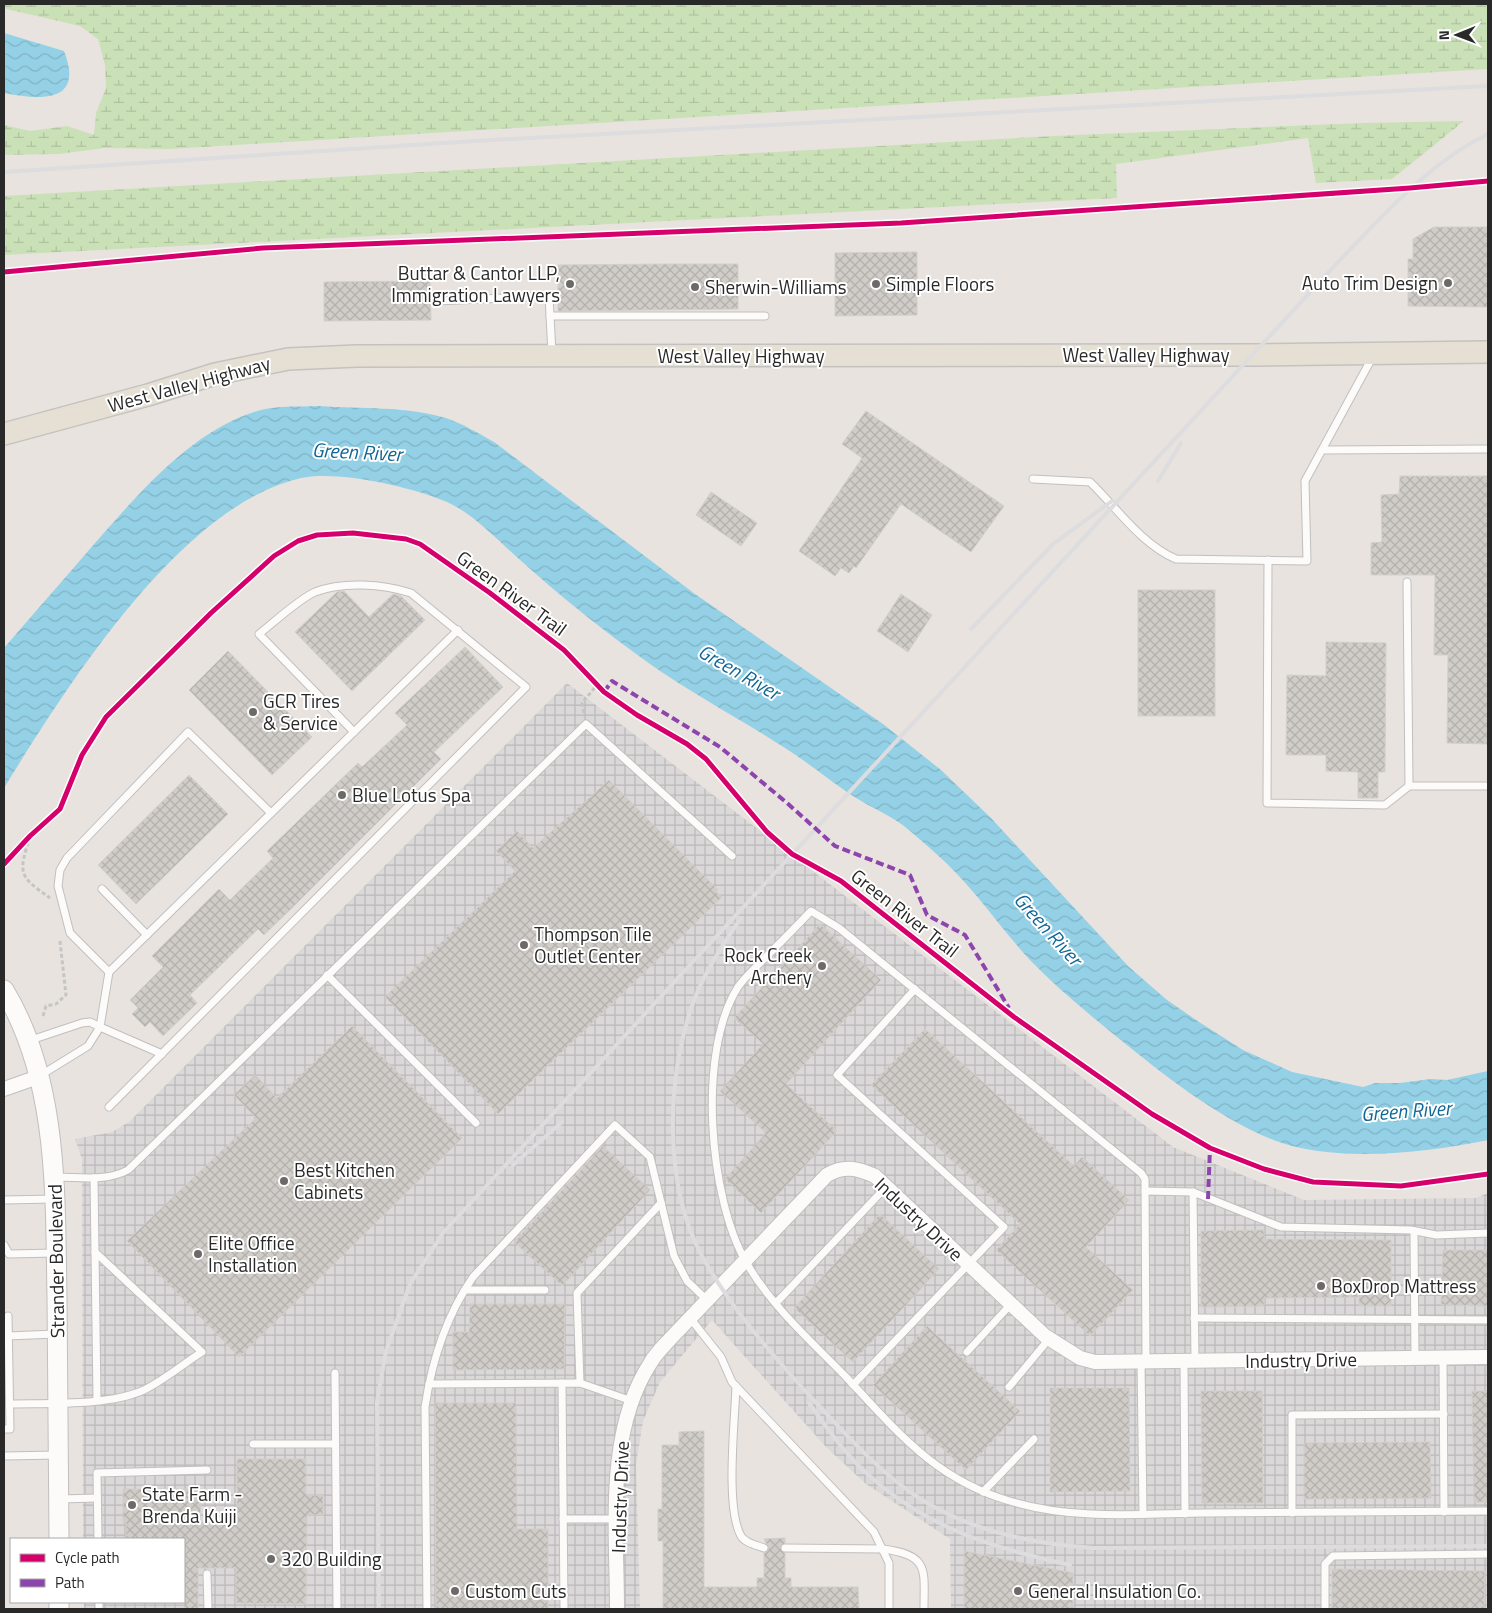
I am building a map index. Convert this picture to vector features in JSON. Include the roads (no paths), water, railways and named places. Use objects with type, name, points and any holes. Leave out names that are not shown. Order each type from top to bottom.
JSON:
[{"type":"main road","name":"West Valley Highway","points":[[4,434],[148,395],[215,374],[288,359],[358,356],[1488,352]]},
{"type":"main road","name":"Strander Boulevard","points":[[4,990],[15,1008],[28,1041],[38,1077],[45,1104],[54,1177],[59,1538]]},
{"type":"street","points":[[4,1089],[38,1077]]},
{"type":"street","name":"Industry Drive","points":[[617,1609],[618,1462],[624,1424],[632,1401],[652,1361],[690,1318],[827,1175],[838,1169],[861,1170],[875,1176],[1049,1339],[1080,1358],[1095,1362],[1488,1358]]},
{"type":"lane","points":[[436,301],[550,296],[552,356]]},
{"type":"lane","points":[[550,316],[765,316]]},
{"type":"lane","points":[[1033,479],[1090,482],[1140,534],[1162,553],[1176,559],[1307,561],[1305,481],[1374,353]]},
{"type":"lane","points":[[1322,450],[1488,449]]},
{"type":"lane","points":[[1268,560],[1267,803],[1385,805],[1409,786],[1488,786]]},
{"type":"lane","points":[[1407,582],[1409,786]]},
{"type":"lane","points":[[109,1107],[526,687],[411,592],[388,587],[340,586],[314,593],[259,634],[354,732]]},
{"type":"lane","points":[[38,1077],[88,1046],[100,1027],[109,972],[458,630]]},
{"type":"lane","points":[[54,1177],[94,1178],[116,1176],[128,1170],[586,724],[732,856]]},
{"type":"lane","points":[[109,972],[70,933],[58,886],[60,870],[67,858],[188,732],[271,813]]},
{"type":"lane","points":[[102,889],[147,935]]},
{"type":"lane","points":[[1143,1514],[1145,1180],[1141,1173],[915,989],[839,928],[811,911],[739,985],[722,1025],[713,1086],[712,1123],[717,1178],[726,1216],[745,1260],[776,1303],[903,1438],[929,1462],[983,1492],[1015,1503],[1083,1514],[1143,1514],[1185,1514],[1488,1512]]},
{"type":"lane","points":[[327,975],[476,1123]]},
{"type":"lane","points":[[853,1385],[1004,1228],[837,1075],[915,989]]},
{"type":"lane","points":[[28,1041],[90,1022],[162,1054]]},
{"type":"lane","points":[[427,1609],[425,1407],[428,1384],[443,1332],[465,1290],[489,1258],[615,1125],[650,1157],[674,1256],[687,1281],[707,1300]]},
{"type":"lane","points":[[94,1178],[97,1400]]},
{"type":"lane","points":[[776,1303],[886,1186]]},
{"type":"lane","points":[[1145,1192],[1193,1192],[1281,1228],[1414,1231],[1436,1235],[1488,1233]]},
{"type":"lane","points":[[1185,1514],[1189,1361],[1194,1318],[1193,1192]]},
{"type":"lane","points":[[4,1200],[55,1199]]},
{"type":"lane","points":[[580,1383],[577,1293],[661,1203]]},
{"type":"lane","points":[[1414,1231],[1416,1358]]},
{"type":"lane","points":[[4,1246],[9,1254],[56,1253]]},
{"type":"lane","points":[[10,1404],[58,1403],[117,1398],[145,1389],[202,1352],[95,1252]]},
{"type":"lane","points":[[465,1290],[545,1290]]},
{"type":"lane","points":[[968,1352],[1011,1304]]},
{"type":"lane","points":[[4,1429],[10,1429],[8,1316]]},
{"type":"lane","points":[[690,1318],[721,1357],[736,1386],[874,1532],[889,1563],[889,1609]]},
{"type":"lane","points":[[1194,1318],[1488,1320]]},
{"type":"lane","points":[[8,1336],[57,1334]]},
{"type":"lane","points":[[1009,1387],[1049,1339]]},
{"type":"lane","points":[[1443,1358],[1444,1512]]},
{"type":"lane","points":[[335,1373],[337,1609]]},
{"type":"lane","points":[[562,1383],[564,1609]]},
{"type":"lane","points":[[428,1384],[580,1383],[632,1401]]},
{"type":"lane","points":[[736,1386],[733,1493],[736,1524],[746,1542],[764,1548]]},
{"type":"lane","points":[[1292,1513],[1292,1415],[1444,1414]]},
{"type":"lane","points":[[983,1492],[1034,1440]]},
{"type":"lane","points":[[253,1444],[335,1444]]},
{"type":"lane","points":[[4,1456],[58,1455]]},
{"type":"lane","points":[[98,1538],[97,1473],[207,1470]]},
{"type":"lane","points":[[58,1499],[97,1498]]},
{"type":"lane","points":[[563,1519],[617,1519]]},
{"type":"lane","points":[[785,1548],[883,1549],[899,1551],[916,1559],[924,1569],[924,1609]]},
{"type":"lane","points":[[1325,1609],[1324,1564],[1333,1556],[1488,1554]]},
{"type":"lane","points":[[207,1574],[208,1609]]},
{"type":"water","points":[[4,33],[64,51],[69,68],[68,81],[63,89],[55,95],[44,97],[4,93]]},
{"type":"water","name":"Green River","points":[[319,406],[415,411],[431,414],[458,423],[494,442],[695,594],[883,724],[941,770],[991,818],[1129,967],[1167,1000],[1243,1050],[1292,1072],[1363,1087],[1375,1083],[1400,1083],[1431,1079],[1447,1080],[1488,1071],[1488,1140],[1409,1152],[1353,1154],[1326,1152],[1300,1148],[1276,1141],[1253,1131],[1209,1106],[1166,1075],[1066,995],[1029,959],[957,874],[903,825],[853,796],[787,749],[681,685],[650,664],[567,600],[467,513],[432,496],[375,481],[334,476],[301,478],[256,495],[212,524],[170,562],[130,606],[93,653],[4,788],[4,648],[124,510],[185,451],[207,435],[230,422],[254,412],[278,407]]},
{"type":"railway","points":[[4,172],[474,141],[1488,86]]},
{"type":"railway","points":[[379,1609],[377,1402],[386,1351],[410,1284],[443,1233],[1338,262],[1390,208],[1426,175],[1466,146],[1488,134]]},
{"type":"railway","points":[[1158,481],[1181,443]]},
{"type":"railway","points":[[971,629],[1053,544],[1112,501]]},
{"type":"railway","points":[[741,918],[717,954],[697,993],[679,1055],[674,1090],[673,1125],[680,1195],[689,1227],[702,1256],[738,1311],[808,1394],[874,1463],[919,1498],[959,1519],[1003,1534],[1070,1546],[1093,1548],[1488,1546]]},
{"type":"railway","points":[[513,1165],[562,1122]]},
{"type":"railway","points":[[809,1403],[856,1463],[887,1490],[911,1507],[935,1521],[986,1543],[1070,1565]]},
{"type":"place","name":"Auto Trim Design","points":[[1448,283]]},
{"type":"place","name":"Buttar & Cantor LLP, Immigration Lawyers","points":[[570,284]]},
{"type":"place","name":"Simple Floors","points":[[876,284]]},
{"type":"place","name":"Sherwin-Williams","points":[[695,287]]},
{"type":"place","name":"GCR Tires & Service","points":[[253,712]]},
{"type":"place","name":"Blue Lotus Spa","points":[[342,795]]},
{"type":"place","name":"Thompson Tile Outlet Center","points":[[524,945]]},
{"type":"place","name":"Rock Creek Archery","points":[[822,966]]},
{"type":"place","name":"Best Kitchen Cabinets","points":[[284,1181]]},
{"type":"place","name":"Elite Office Installation","points":[[198,1254]]},
{"type":"place","name":"BoxDrop Mattress","points":[[1321,1286]]},
{"type":"place","name":"State Farm - Brenda Kuiji","points":[[132,1505]]},
{"type":"place","name":"320 Building","points":[[271,1559]]},
{"type":"place","name":"Custom Cuts","points":[[455,1591]]},
{"type":"place","name":"General Insulation Co.","points":[[1018,1591]]}]
